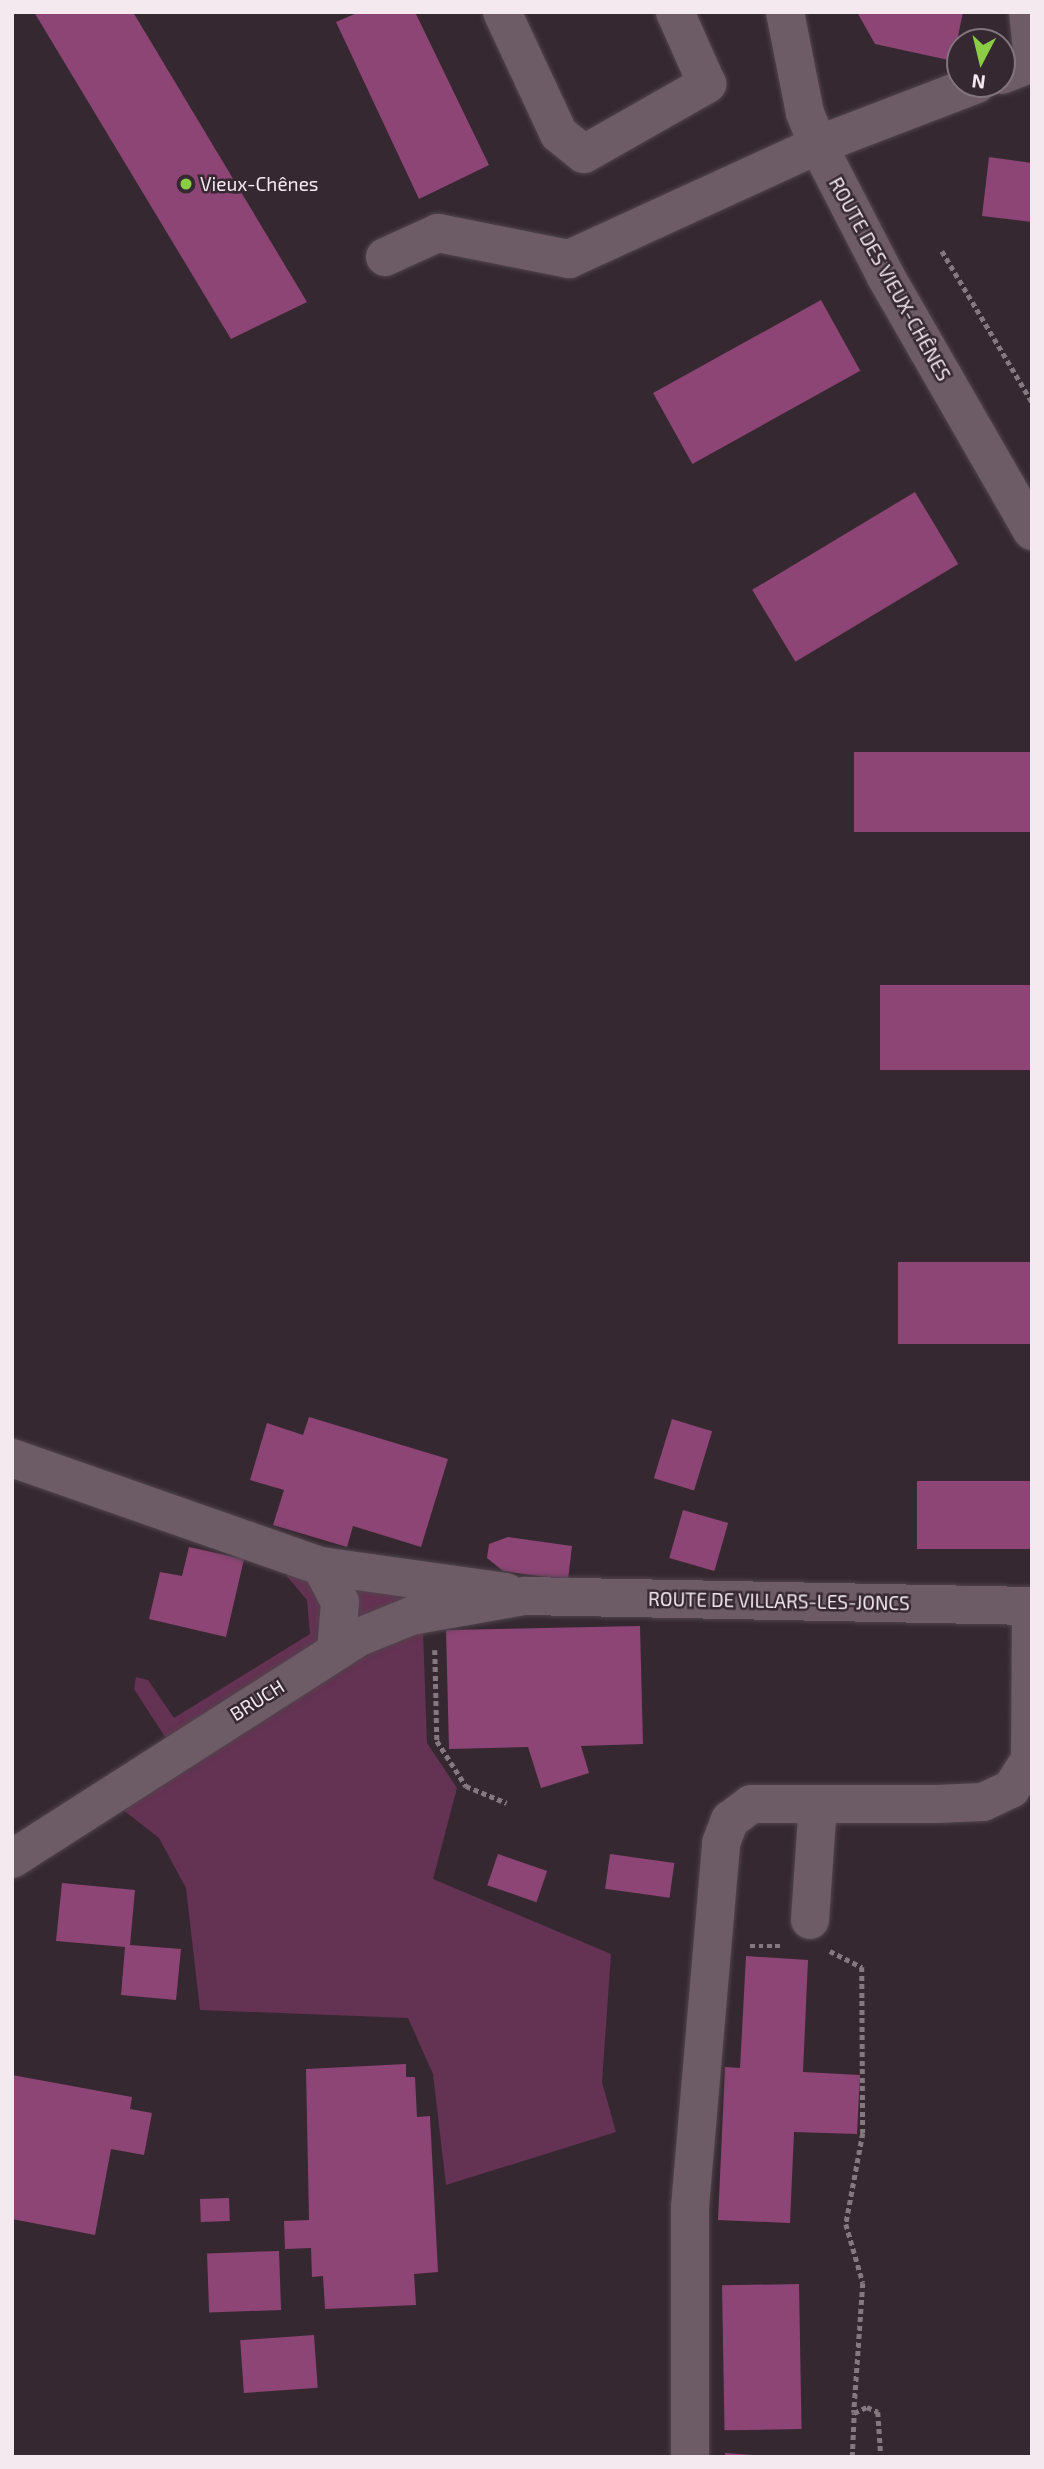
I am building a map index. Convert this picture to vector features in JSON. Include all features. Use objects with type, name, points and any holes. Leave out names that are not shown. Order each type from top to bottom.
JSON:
[{"type":"street","points":[[502,12],[559,134],[584,154],[707,84],[675,12]]},
{"type":"street","name":"ROUTE DES VIEUX-CHÊNES","points":[[785,12],[805,113],[818,145],[886,277],[1032,531]]},
{"type":"street","points":[[1028,12],[1032,48]]},
{"type":"street","points":[[385,257],[438,233],[569,259],[818,145],[946,96]]},
{"type":"street","points":[[12,1458],[321,1566],[451,1579],[526,1596]]},
{"type":"street","points":[[321,1566],[340,1602],[336,1651]]},
{"type":"street","name":"ROUTE DE VILLARS-LES-JONCS","points":[[526,1596],[1032,1606]]},
{"type":"street","name":"BRUCH","points":[[12,1859],[336,1651],[386,1624],[434,1611],[526,1596]]},
{"type":"street","points":[[690,2457],[690,2207],[721,1843],[730,1821],[751,1804],[983,1802],[1012,1789],[1030,1760],[1032,1606]]},
{"type":"street","points":[[806,1938],[818,1804]]},
{"type":"path","points":[[942,251],[1032,402]]},
{"type":"path","points":[[434,1611],[437,1741],[466,1786],[507,1802]]},
{"type":"path","points":[[712,1945],[806,1938],[862,1967],[863,2133],[846,2224],[863,2283],[852,2457]]},
{"type":"path","points":[[855,2413],[867,2407],[878,2412],[881,2457]]},
{"type":"shaded area","points":[[297,1568],[324,1589],[321,1645],[169,1743],[134,1689],[136,1677],[148,1680],[174,1718],[310,1634],[307,1600],[285,1574]]},
{"type":"shaded area","points":[[353,1581],[455,1590],[355,1619]]},
{"type":"shaded area","points":[[423,1632],[427,1743],[457,1788],[433,1879],[611,1954],[602,2082],[616,2132],[446,2185],[433,2074],[408,2018],[200,2010],[186,1888],[159,1838],[122,1809],[391,1639]]},
{"type":"building","name":"Vieux-Chênes","points":[[34,12],[133,12],[307,302],[231,339]]},
{"type":"building","points":[[359,12],[415,12],[489,165],[419,199],[336,22]]},
{"type":"building","points":[[857,12],[963,12],[960,28],[946,28],[946,59],[875,44]]},
{"type":"building","points":[[989,157],[1032,163],[1032,222],[982,216]]},
{"type":"building","points":[[821,300],[860,371],[692,464],[653,393]]},
{"type":"building","points":[[915,492],[958,564],[795,662],[752,590]]},
{"type":"building","points":[[854,752],[1032,752],[1032,832],[854,832]]},
{"type":"building","points":[[880,985],[1032,985],[1032,1070],[880,1070]]},
{"type":"building","points":[[898,1262],[1032,1262],[1032,1344],[898,1344]]},
{"type":"building","points":[[309,1417],[448,1459],[421,1547],[353,1526],[347,1547],[273,1525],[284,1490],[250,1480],[267,1423],[303,1435]]},
{"type":"building","points":[[672,1419],[712,1431],[694,1491],[654,1478]]},
{"type":"building","points":[[917,1481],[1032,1481],[1032,1549],[917,1549]]},
{"type":"building","points":[[683,1510],[728,1523],[714,1571],[669,1558]]},
{"type":"building","points":[[508,1537],[572,1546],[568,1580],[503,1571],[487,1558],[489,1544]]},
{"type":"building","points":[[189,1547],[244,1559],[226,1637],[149,1619],[160,1572],[182,1576]]},
{"type":"building","points":[[640,1626],[643,1744],[581,1746],[589,1773],[541,1788],[528,1747],[449,1749],[446,1630]]},
{"type":"building","points":[[498,1854],[547,1871],[536,1902],[487,1885]]},
{"type":"building","points":[[610,1854],[674,1863],[669,1898],[605,1889]]},
{"type":"building","points":[[62,1883],[135,1890],[130,1945],[181,1949],[176,2000],[121,1995],[125,1947],[56,1941]]},
{"type":"building","points":[[746,1956],[808,1960],[803,2072],[860,2075],[857,2134],[794,2132],[790,2223],[718,2220],[725,2067],[740,2068]]},
{"type":"building","points":[[406,2064],[406,2077],[415,2077],[417,2117],[430,2116],[438,2272],[414,2274],[416,2305],[325,2309],[323,2276],[312,2277],[311,2248],[285,2249],[284,2221],[309,2220],[306,2069]]},
{"type":"building","points":[[12,2075],[132,2097],[130,2109],[152,2113],[144,2155],[111,2149],[95,2235],[12,2219]]},
{"type":"building","points":[[229,2198],[230,2221],[201,2222],[200,2199]]},
{"type":"building","points":[[279,2251],[281,2310],[209,2312],[207,2254]]},
{"type":"building","points":[[799,2284],[802,2429],[725,2430],[722,2285]]},
{"type":"building","points":[[314,2335],[318,2388],[244,2393],[240,2340]]},
{"type":"building","points":[[725,2453],[754,2455],[754,2457],[725,2457]]},
{"type":"place","name":"Vieux-Chênes","points":[[186,184]]}]
